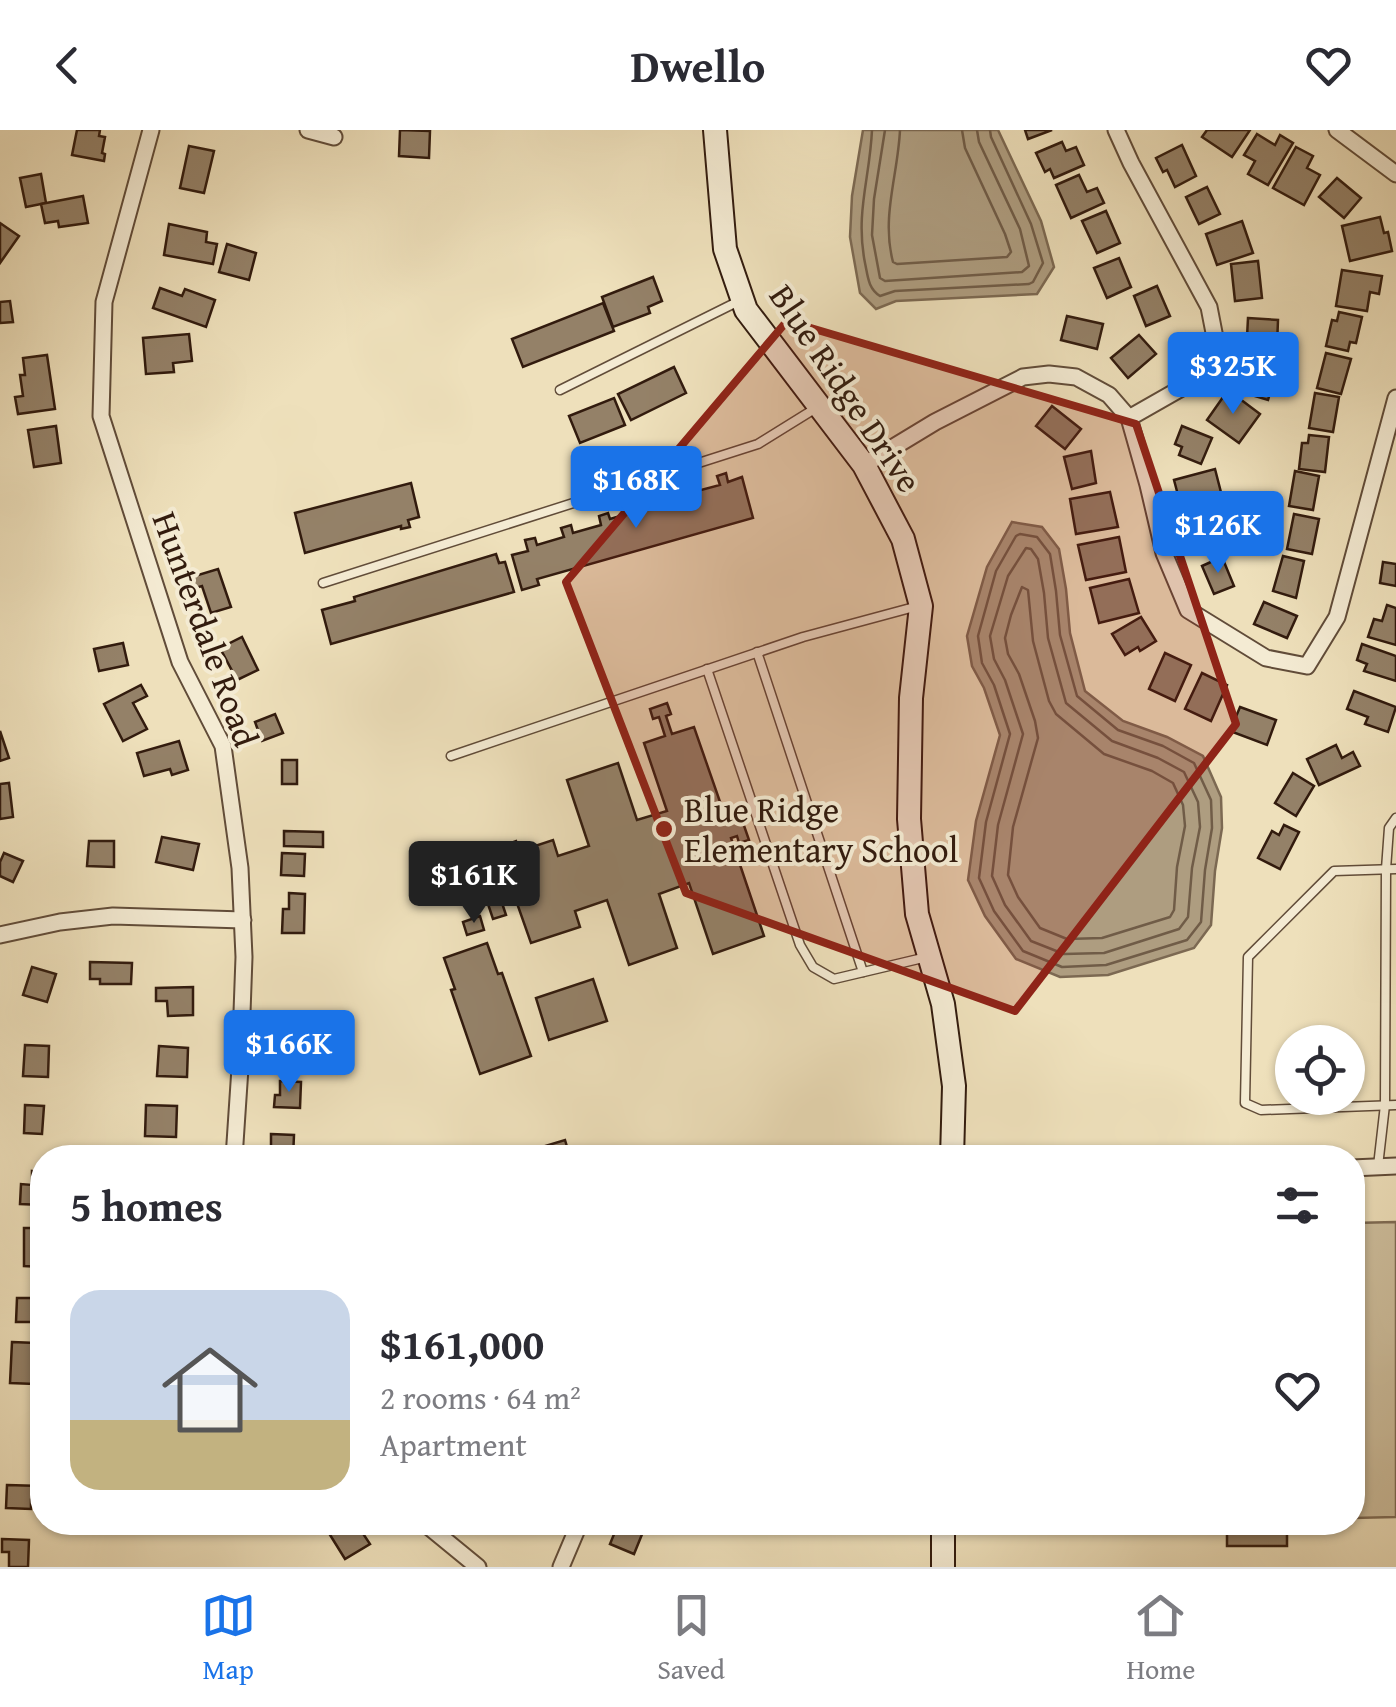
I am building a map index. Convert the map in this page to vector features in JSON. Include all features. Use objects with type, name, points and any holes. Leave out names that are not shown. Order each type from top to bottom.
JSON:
[{"type":"street","name":"Hunterdale Road","points":[[151,130],[104,302],[101,416],[180,662],[223,746],[243,920],[235,1145]]},
{"type":"street","points":[[308,130],[334,137]]},
{"type":"street","name":"Blue Ridge Drive","points":[[715,130],[725,248],[746,310],[864,465],[903,540],[921,606],[911,698],[909,818],[917,914],[942,1004],[954,1086],[952,1145]]},
{"type":"street","points":[[1116,130],[1209,307],[1217,348],[1194,381],[1129,418]]},
{"type":"street","points":[[1337,130],[1396,174]]},
{"type":"street","points":[[864,465],[934,422],[1023,377],[1076,377],[1109,395],[1129,418],[1164,553],[1188,610],[1266,658],[1307,666],[1337,618],[1396,398]]},
{"type":"street","points":[[0,935],[113,916],[243,920]]},
{"type":"street","points":[[1365,1167],[1396,1166]]},
{"type":"street","points":[[439,1535],[478,1567]]},
{"type":"street","points":[[560,1567],[574,1535]]},
{"type":"street","points":[[942,1535],[942,1567]]},
{"type":"lane","points":[[560,390],[742,299]]},
{"type":"lane","points":[[322,583],[758,444],[818,406]]},
{"type":"lane","points":[[451,756],[803,637],[921,606]]},
{"type":"lane","points":[[758,652],[864,972]]},
{"type":"lane","points":[[708,669],[800,945],[813,967],[834,979],[929,957]]},
{"type":"lane","points":[[1378,1166],[1385,1105],[1389,828],[1396,818]]},
{"type":"lane","points":[[1391,869],[1334,871],[1248,957],[1245,1103],[1260,1110],[1396,1105]]},
{"type":"highlighted area","points":[[787,321],[1136,424],[1236,724],[1015,1011],[686,893],[566,582]]},
{"type":"shaded area","points":[[1396,1222],[1396,1517],[1365,1518],[1365,1223]]},
{"type":"water","points":[[863,130],[998,130],[1041,221],[1054,267],[1037,294],[896,301],[876,309],[860,293],[850,237]]},
{"type":"water","points":[[1012,522],[1042,527],[1059,549],[1070,633],[1085,691],[1123,721],[1203,756],[1221,797],[1222,828],[1211,925],[1194,948],[1108,975],[1060,977],[1016,959],[985,916],[968,880],[976,821],[1000,735],[972,666],[967,636],[987,567]]},
{"type":"building","points":[[77,130],[100,130],[99,136],[105,137],[104,161],[72,155]]},
{"type":"building","points":[[400,130],[430,131],[429,158],[399,156]]},
{"type":"building","points":[[1025,130],[1052,130],[1028,139]]},
{"type":"building","points":[[1207,130],[1250,130],[1232,157],[1202,137]]},
{"type":"building","points":[[1257,134],[1275,145],[1280,135],[1293,143],[1268,185],[1248,174],[1255,161],[1244,155]]},
{"type":"building","points":[[1062,142],[1066,151],[1076,147],[1084,165],[1054,178],[1050,169],[1045,172],[1036,153]]},
{"type":"building","points":[[1182,145],[1196,176],[1175,187],[1156,158]]},
{"type":"building","points":[[189,146],[214,151],[204,193],[180,188]]},
{"type":"building","points":[[1296,147],[1313,156],[1307,168],[1320,175],[1304,205],[1273,188]]},
{"type":"building","points":[[41,174],[46,203],[26,207],[20,178]]},
{"type":"building","points":[[1079,175],[1087,192],[1097,188],[1104,203],[1071,218],[1056,185]]},
{"type":"building","points":[[1337,178],[1361,198],[1344,218],[1319,197]]},
{"type":"building","points":[[1207,187],[1220,214],[1199,224],[1186,197]]},
{"type":"building","points":[[83,196],[88,223],[59,227],[58,221],[45,223],[41,204]]},
{"type":"building","points":[[1106,211],[1120,243],[1097,253],[1082,221]]},
{"type":"building","points":[[1380,217],[1392,251],[1350,261],[1342,226]]},
{"type":"building","points":[[1242,221],[1253,253],[1217,265],[1206,234]]},
{"type":"building","points":[[0,223],[19,236],[0,263]]},
{"type":"building","points":[[169,224],[207,232],[206,242],[217,244],[213,264],[164,255]]},
{"type":"building","points":[[227,244],[256,253],[249,280],[219,272]]},
{"type":"building","points":[[1119,258],[1131,287],[1107,298],[1094,268]]},
{"type":"building","points":[[1258,261],[1262,298],[1235,301],[1231,264]]},
{"type":"building","points":[[1342,270],[1382,276],[1379,294],[1370,292],[1367,311],[1336,306]]},
{"type":"building","points":[[653,277],[662,301],[648,307],[650,313],[613,327],[602,297]]},
{"type":"building","points":[[1157,286],[1170,316],[1146,326],[1134,296]]},
{"type":"building","points":[[160,288],[182,296],[185,289],[215,300],[206,327],[153,308]]},
{"type":"building","points":[[10,301],[13,322],[0,323],[0,302]]},
{"type":"building","points":[[603,303],[614,331],[523,367],[512,339]]},
{"type":"building","points":[[1339,312],[1362,317],[1356,343],[1350,342],[1348,351],[1326,346],[1332,320],[1337,321]]},
{"type":"building","points":[[1067,316],[1103,324],[1097,349],[1061,340]]},
{"type":"building","points":[[1248,318],[1278,320],[1277,346],[1257,345],[1257,337],[1247,337]]},
{"type":"building","points":[[189,334],[192,361],[173,363],[174,372],[146,374],[143,338]]},
{"type":"building","points":[[1139,335],[1156,354],[1128,378],[1111,358]]},
{"type":"building","points":[[1326,353],[1351,359],[1341,394],[1317,388]]},
{"type":"building","points":[[1240,354],[1278,366],[1268,400],[1228,388]]},
{"type":"building","points":[[47,355],[55,409],[18,414],[15,397],[23,396],[23,358]]},
{"type":"building","points":[[674,367],[686,393],[631,420],[618,394]]},
{"type":"building","points":[[1228,390],[1260,414],[1239,443],[1207,420]]},
{"type":"building","points":[[1315,393],[1339,397],[1333,432],[1309,428]]},
{"type":"building","points":[[614,398],[625,425],[580,443],[569,416]]},
{"type":"building","points":[[1052,406],[1081,429],[1065,449],[1036,426]]},
{"type":"building","points":[[56,426],[61,463],[34,467],[28,430]]},
{"type":"building","points":[[1182,426],[1212,438],[1201,464],[1179,455],[1182,447],[1175,444]]},
{"type":"building","points":[[1309,435],[1329,437],[1325,472],[1299,469],[1302,443],[1308,443]]},
{"type":"building","points":[[1091,451],[1096,483],[1072,489],[1064,457]]},
{"type":"building","points":[[1215,469],[1224,504],[1183,514],[1174,480]]},
{"type":"building","points":[[1295,471],[1319,476],[1313,510],[1289,506]]},
{"type":"building","points":[[726,473],[728,482],[742,477],[753,518],[537,579],[539,585],[522,590],[512,555],[528,551],[525,540],[535,538],[537,545],[564,537],[561,528],[571,525],[573,533],[601,525],[599,516],[608,513],[610,519],[682,498],[679,488],[688,486],[690,493],[720,485],[717,476]]},
{"type":"building","points":[[411,483],[419,517],[408,520],[410,527],[401,526],[305,553],[295,513]]},
{"type":"building","points":[[1110,492],[1118,527],[1076,534],[1070,499]]},
{"type":"building","points":[[1294,514],[1319,519],[1312,554],[1287,549]]},
{"type":"building","points":[[1205,519],[1206,526],[1219,524],[1222,542],[1197,546],[1196,538],[1189,539],[1186,522]]},
{"type":"building","points":[[1119,537],[1126,572],[1086,580],[1078,545]]},
{"type":"building","points":[[496,554],[499,563],[505,562],[514,592],[331,644],[322,610]]},
{"type":"building","points":[[1283,556],[1304,561],[1296,598],[1273,591]]},
{"type":"building","points":[[1222,557],[1234,586],[1214,594],[1202,566]]},
{"type":"building","points":[[1383,562],[1396,564],[1396,586],[1380,583]]},
{"type":"building","points":[[218,569],[231,607],[211,613],[202,586],[192,589],[188,578]]},
{"type":"building","points":[[1129,579],[1139,613],[1099,623],[1090,588]]},
{"type":"building","points":[[1264,602],[1297,616],[1287,638],[1254,624]]},
{"type":"building","points":[[1387,605],[1396,608],[1396,645],[1368,637],[1374,619],[1382,621]]},
{"type":"building","points":[[1141,617],[1156,641],[1125,655],[1112,634]]},
{"type":"building","points":[[242,637],[258,670],[237,680],[220,648]]},
{"type":"building","points":[[123,643],[128,665],[99,671],[94,649]]},
{"type":"building","points":[[1362,644],[1396,656],[1396,681],[1364,671],[1367,664],[1357,660]]},
{"type":"building","points":[[1165,653],[1191,665],[1175,701],[1149,689]]},
{"type":"building","points":[[1202,673],[1227,685],[1211,721],[1185,709]]},
{"type":"building","points":[[141,685],[147,696],[133,703],[147,729],[123,741],[104,704]]},
{"type":"building","points":[[1354,691],[1396,707],[1388,732],[1365,724],[1368,717],[1347,709]]},
{"type":"building","name":"Blue Ridge Elementary School","points":[[667,703],[671,714],[666,716],[672,734],[694,727],[727,822],[734,822],[732,817],[740,814],[749,840],[739,843],[737,836],[731,838],[764,936],[713,954],[689,883],[659,894],[677,948],[629,965],[607,900],[575,911],[580,927],[531,943],[512,889],[506,891],[498,868],[507,865],[500,847],[516,841],[520,851],[553,840],[558,856],[589,846],[567,780],[618,763],[637,820],[667,811],[644,743],[665,736],[659,717],[653,719],[650,709]]},
{"type":"building","points":[[1240,707],[1276,720],[1267,745],[1230,731]]},
{"type":"building","points":[[275,714],[283,733],[262,741],[255,722]]},
{"type":"building","points":[[0,731],[9,758],[0,761]]},
{"type":"building","points":[[179,741],[188,770],[172,775],[170,769],[144,776],[137,753]]},
{"type":"building","points":[[1336,745],[1342,758],[1353,752],[1360,766],[1319,785],[1307,759]]},
{"type":"building","points":[[282,760],[297,760],[297,784],[282,784]]},
{"type":"building","points":[[1293,773],[1314,786],[1296,816],[1275,803]]},
{"type":"building","points":[[9,783],[13,817],[0,819],[0,784]]},
{"type":"building","points":[[1284,825],[1299,832],[1280,869],[1258,858],[1272,831],[1279,835]]},
{"type":"building","points":[[284,831],[323,832],[323,847],[284,846]]},
{"type":"building","points":[[162,837],[199,844],[193,870],[156,862]]},
{"type":"building","points":[[89,841],[114,841],[114,867],[87,866]]},
{"type":"building","points":[[4,853],[23,861],[13,882],[0,876]]},
{"type":"building","points":[[282,853],[305,854],[304,876],[281,875]]},
{"type":"building","points":[[289,893],[305,894],[304,933],[282,933],[283,909],[289,909]]},
{"type":"building","points":[[501,900],[506,915],[493,919],[488,904]]},
{"type":"building","points":[[480,916],[484,930],[467,935],[463,922]]},
{"type":"building","points":[[487,943],[498,974],[502,973],[531,1056],[480,1074],[444,958]]},
{"type":"building","points":[[90,962],[132,963],[131,984],[100,984],[100,979],[90,979]]},
{"type":"building","points":[[32,967],[56,974],[47,1002],[23,995]]},
{"type":"building","points":[[593,979],[607,1021],[549,1040],[536,998]]},
{"type":"building","points":[[193,987],[193,1015],[168,1016],[167,1001],[156,1001],[156,988]]},
{"type":"building","points":[[25,1045],[49,1046],[48,1077],[23,1076]]},
{"type":"building","points":[[159,1046],[188,1048],[187,1077],[157,1076]]},
{"type":"building","points":[[280,1081],[301,1082],[300,1108],[274,1107],[275,1095],[280,1095]]},
{"type":"building","points":[[25,1105],[44,1106],[42,1134],[24,1133]]},
{"type":"building","points":[[146,1105],[177,1106],[176,1137],[145,1136]]},
{"type":"building","points":[[271,1134],[294,1135],[294,1145],[271,1145]]},
{"type":"building","points":[[21,1184],[30,1185],[30,1204],[20,1204]]},
{"type":"building","points":[[24,1228],[30,1228],[30,1266],[24,1266]]},
{"type":"building","points":[[17,1298],[30,1298],[30,1322],[16,1322]]},
{"type":"building","points":[[12,1342],[30,1343],[30,1384],[10,1383]]},
{"type":"building","points":[[7,1485],[30,1486],[30,1509],[6,1508]]},
{"type":"building","points":[[330,1535],[364,1535],[370,1544],[345,1559]]},
{"type":"building","points":[[614,1535],[642,1535],[634,1554],[610,1544]]},
{"type":"building","points":[[1227,1535],[1287,1535],[1287,1546],[1227,1546]]},
{"type":"building","points":[[2,1539],[29,1540],[28,1567],[9,1567],[9,1552],[2,1552]]},
{"type":"place","name":"Blue Ridge Elementary School","points":[[664,829]]}]
